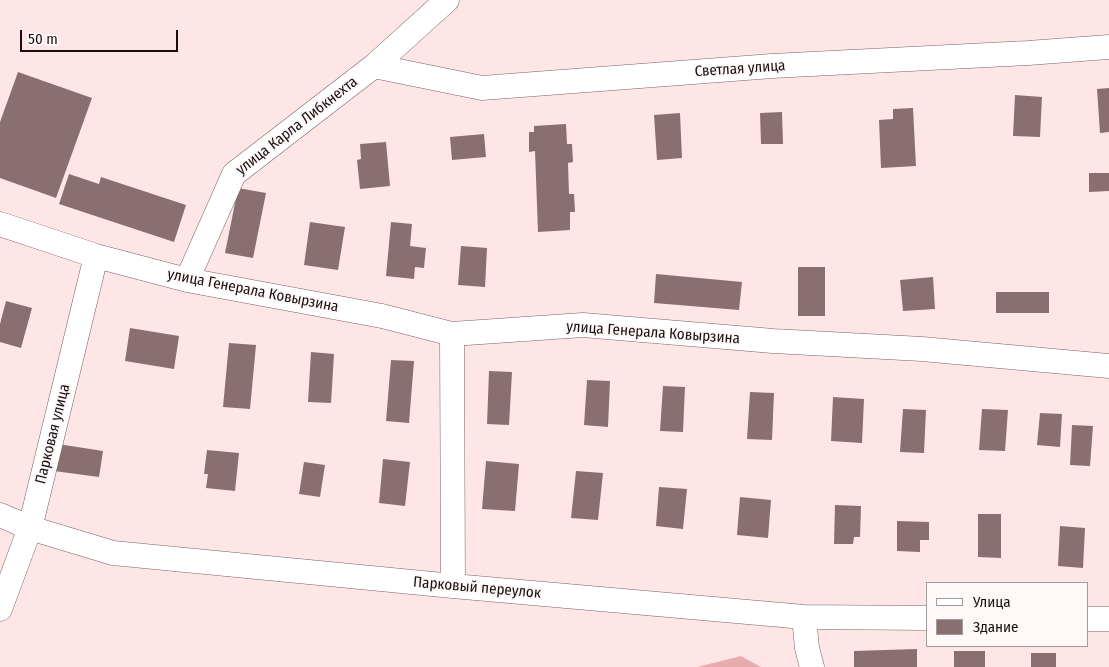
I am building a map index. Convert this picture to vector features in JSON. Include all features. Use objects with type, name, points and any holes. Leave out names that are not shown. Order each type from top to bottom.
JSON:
[{"type":"street","name":"улица Карла Либкнехта","points":[[187,280],[234,174],[374,66],[447,0]]},
{"type":"street","name":"Светлая улица","points":[[374,66],[482,88],[772,66],[1109,47]]},
{"type":"street","name":"улица Генерала Ковырзина","points":[[0,224],[96,256],[187,280],[382,316],[452,334],[583,325],[773,341],[922,348],[1109,366]]},
{"type":"street","name":"Парковая улица","points":[[0,608],[30,528],[96,256]]},
{"type":"street","points":[[452,334],[453,586]]},
{"type":"street","name":"Парковый переулок","points":[[0,515],[30,528],[113,553],[453,586],[804,617],[926,618]]},
{"type":"street","points":[[804,617],[807,648],[812,667]]},
{"type":"street","points":[[1089,619],[1109,619]]},
{"type":"shaded area","points":[[741,656],[761,667],[697,667]]},
{"type":"building","points":[[18,72],[92,98],[56,198],[0,178],[0,122]]},
{"type":"building","points":[[1109,88],[1109,132],[1100,133],[1097,89]]},
{"type":"building","points":[[1015,95],[1042,97],[1040,137],[1013,136]]},
{"type":"building","points":[[913,108],[916,166],[881,168],[879,120],[893,119],[893,109]]},
{"type":"building","points":[[782,112],[783,144],[761,144],[760,113]]},
{"type":"building","points":[[680,113],[682,158],[657,160],[654,115]]},
{"type":"building","points":[[566,124],[567,144],[572,144],[573,162],[568,163],[569,194],[574,194],[575,212],[570,212],[570,230],[538,232],[535,151],[529,152],[529,132],[534,132],[534,126]]},
{"type":"building","points":[[484,134],[486,157],[452,160],[450,137]]},
{"type":"building","points":[[386,142],[390,186],[360,189],[357,160],[361,159],[360,144]]},
{"type":"building","points":[[1089,173],[1109,173],[1109,191],[1089,192]]},
{"type":"building","points":[[69,174],[99,184],[101,177],[186,205],[174,242],[59,204]]},
{"type":"building","points":[[238,188],[266,193],[253,258],[225,253]]},
{"type":"building","points":[[310,222],[345,227],[338,270],[304,265]]},
{"type":"building","points":[[391,222],[412,224],[410,246],[426,248],[424,268],[415,267],[414,279],[386,276]]},
{"type":"building","points":[[461,246],[487,248],[485,287],[458,285]]},
{"type":"building","points":[[798,267],[825,267],[825,316],[798,316]]},
{"type":"building","points":[[656,274],[742,282],[739,310],[654,303]]},
{"type":"building","points":[[933,277],[935,309],[903,311],[900,280]]},
{"type":"building","points":[[996,292],[1049,292],[1049,313],[996,313]]},
{"type":"building","points":[[6,301],[32,308],[21,348],[0,342],[0,324]]},
{"type":"building","points":[[130,328],[179,336],[174,369],[125,361]]},
{"type":"building","points":[[229,343],[256,345],[250,409],[223,407]]},
{"type":"building","points":[[311,352],[334,354],[331,403],[308,402]]},
{"type":"building","points":[[391,360],[414,361],[409,423],[386,421]]},
{"type":"building","points":[[489,371],[512,372],[509,425],[487,424]]},
{"type":"building","points":[[587,380],[610,381],[608,427],[584,425]]},
{"type":"building","points":[[663,386],[685,387],[683,432],[660,431]]},
{"type":"building","points":[[750,392],[774,393],[772,440],[747,439]]},
{"type":"building","points":[[833,397],[864,399],[862,443],[831,441]]},
{"type":"building","points":[[903,409],[926,410],[924,453],[900,452]]},
{"type":"building","points":[[982,409],[1008,410],[1005,451],[979,450]]},
{"type":"building","points":[[1040,413],[1062,414],[1060,447],[1037,445]]},
{"type":"building","points":[[1072,425],[1093,426],[1090,466],[1070,465]]},
{"type":"building","points":[[58,444],[103,451],[99,477],[54,471]]},
{"type":"building","points":[[207,450],[239,453],[235,491],[206,488],[208,474],[204,474]]},
{"type":"building","points":[[383,459],[410,462],[405,506],[379,503]]},
{"type":"building","points":[[486,461],[519,464],[515,511],[482,509]]},
{"type":"building","points":[[304,462],[325,465],[320,497],[299,494]]},
{"type":"building","points":[[576,471],[603,473],[598,520],[571,518]]},
{"type":"building","points":[[659,487],[687,489],[683,529],[656,526]]},
{"type":"building","points":[[740,497],[771,500],[768,538],[737,535]]},
{"type":"building","points":[[835,505],[861,506],[860,537],[854,537],[853,544],[834,544]]},
{"type":"building","points":[[978,514],[1001,514],[1001,558],[978,557]]},
{"type":"building","points":[[897,521],[929,522],[929,540],[920,540],[920,552],[897,551]]},
{"type":"building","points":[[1060,526],[1085,528],[1083,568],[1058,566]]},
{"type":"building","points":[[917,649],[917,667],[854,667],[854,651]]},
{"type":"building","points":[[954,651],[985,651],[985,667],[954,667]]},
{"type":"building","points":[[1031,653],[1056,653],[1056,667],[1031,667]]}]
